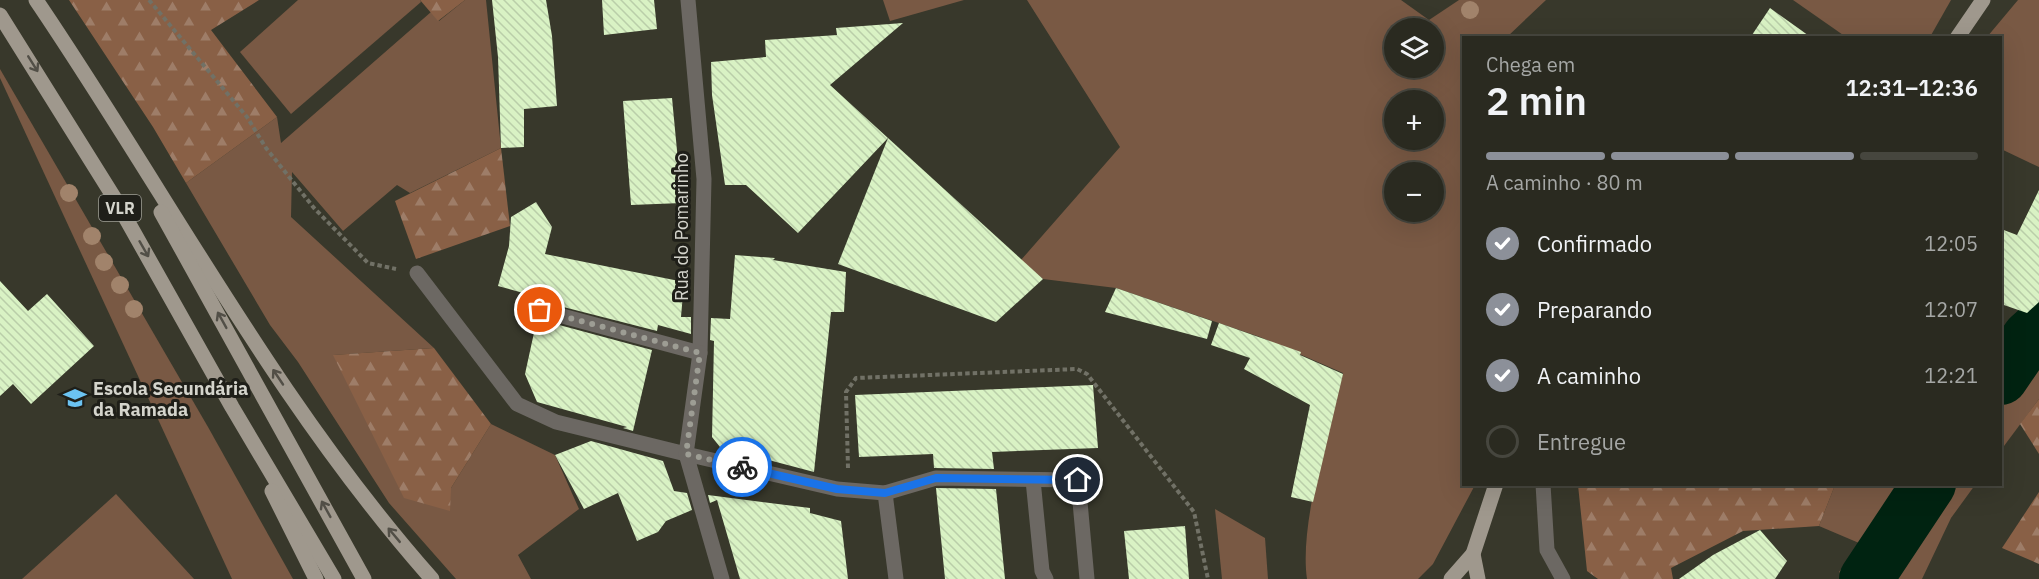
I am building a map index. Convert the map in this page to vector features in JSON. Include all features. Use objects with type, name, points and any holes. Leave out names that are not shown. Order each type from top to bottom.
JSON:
[{"type":"main road","points":[[36,0],[283,385],[352,481],[432,579]]},
{"type":"main road","points":[[1958,36],[1983,0]]},
{"type":"main road","name":"VLR","points":[[0,15],[115,199],[232,407]]},
{"type":"main road","points":[[87,78],[364,579]]},
{"type":"main road","points":[[232,407],[316,579]]},
{"type":"main road","points":[[232,407],[334,579]]},
{"type":"main road","points":[[1451,579],[1473,554],[1495,486]]},
{"type":"main road","points":[[1473,554],[1478,579]]},
{"type":"street","name":"Rua do Pomarinho","points":[[688,0],[704,179],[700,353],[686,454],[722,579]]},
{"type":"street","points":[[417,273],[517,404],[556,422],[848,490],[885,493],[936,478],[1078,480],[1087,579]]},
{"type":"street","points":[[540,310],[700,353]]},
{"type":"street","points":[[1033,480],[1042,571],[1046,579]]},
{"type":"street","points":[[1544,486],[1547,550],[1563,579]]},
{"type":"street","points":[[885,493],[896,579]]},
{"type":"path","points":[[149,0],[247,117],[266,148],[314,208],[368,263],[417,273]]},
{"type":"path","points":[[848,490],[846,392],[856,378],[1077,369],[1088,374],[1194,512],[1208,579]]},
{"type":"shaded area","points":[[298,0],[420,0],[421,2],[291,114],[240,52]]},
{"type":"shaded area","points":[[465,0],[486,0],[501,148],[410,193],[397,185],[343,231],[292,172],[291,217],[434,348],[334,355],[451,488],[491,424],[555,455],[579,509],[518,555],[531,579],[456,579],[389,503],[298,362],[270,325],[186,183],[277,117],[281,143],[431,12],[439,21]]},
{"type":"shaded area","points":[[883,0],[964,0],[890,21]]},
{"type":"shaded area","points":[[1027,0],[1401,0],[1426,18],[1384,18],[1384,78],[1444,78],[1444,18],[1432,18],[1459,0],[1546,0],[1508,36],[1462,36],[1462,486],[1474,486],[1433,564],[1418,579],[1307,579],[1307,532],[1311,505],[1343,373],[1260,337],[1116,288],[1043,279],[1021,260],[1120,147]]},
{"type":"shaded area","points":[[1793,0],[1951,0],[1931,36],[1845,36]]},
{"type":"shaded area","points":[[2018,0],[2039,0],[2039,167],[2002,149],[2002,36],[1988,36]]},
{"type":"shaded area","points":[[0,69],[208,427],[293,579],[232,579],[0,78]]},
{"type":"shaded area","points":[[2039,306],[2039,399],[2002,449],[2002,336]]},
{"type":"shaded area","points":[[1835,486],[1974,486],[1951,518],[1922,579],[1848,579],[1839,572],[1859,543],[1819,526]]},
{"type":"shaded area","points":[[116,494],[194,579],[22,579]]},
{"type":"shaded area","points":[[1215,509],[1265,538],[1268,579],[1222,579]]},
{"type":"green space","points":[[69,0],[259,0],[211,30],[277,117],[186,183],[153,127]]},
{"type":"green space","points":[[420,0],[465,0],[438,21]]},
{"type":"green space","points":[[501,148],[510,226],[416,259],[395,201]]},
{"type":"green space","points":[[434,348],[491,424],[451,488],[450,511],[404,498],[333,355]]},
{"type":"green space","points":[[2039,399],[2039,454],[2020,424]]},
{"type":"green space","points":[[1578,486],[1835,486],[1819,526],[1743,531],[1671,568],[1673,579],[1598,579],[1587,571]]},
{"type":"green space","points":[[2039,492],[2039,564],[2002,548]]},
{"type":"building","points":[[492,0],[546,0],[552,36],[557,106],[524,109],[524,147],[501,148],[498,57]]},
{"type":"building","points":[[602,0],[654,0],[657,29],[604,35]]},
{"type":"building","points":[[1770,8],[1809,36],[1751,36]]},
{"type":"building","points":[[903,23],[830,85],[888,138],[798,233],[746,185],[725,185],[712,95],[711,62],[766,57],[765,40],[837,35],[836,28]]},
{"type":"building","points":[[672,98],[682,203],[631,205],[623,101]]},
{"type":"building","points":[[888,138],[1043,279],[996,322],[838,264]]},
{"type":"building","points":[[2039,190],[2039,302],[2027,313],[2002,304],[2002,229],[2017,235]]},
{"type":"building","points":[[536,202],[552,227],[545,254],[684,282],[681,317],[691,317],[691,334],[658,325],[657,331],[540,301],[541,298],[498,286],[509,246],[511,217]]},
{"type":"building","points":[[735,255],[775,258],[773,260],[846,272],[844,312],[831,312],[814,472],[720,447],[712,437],[714,341],[710,340],[711,318],[730,319]]},
{"type":"building","points":[[0,281],[28,311],[47,294],[94,346],[31,404],[13,384],[0,396]]},
{"type":"building","points":[[1116,288],[1212,321],[1207,339],[1105,312]]},
{"type":"building","points":[[537,319],[652,350],[633,431],[623,428],[627,427],[537,402],[525,374]]},
{"type":"building","points":[[1219,323],[1301,352],[1300,355],[1343,374],[1313,502],[1291,497],[1310,405],[1244,369],[1250,358],[1211,345]]},
{"type":"building","points":[[1093,385],[1098,448],[992,452],[994,469],[934,468],[933,454],[859,457],[855,395]]},
{"type":"building","points":[[591,441],[663,461],[674,491],[687,493],[692,510],[666,521],[658,532],[637,541],[618,493],[584,509],[555,455]]},
{"type":"building","points":[[936,488],[996,489],[1005,579],[945,579]]},
{"type":"building","points":[[708,495],[810,508],[810,513],[841,521],[848,579],[740,579],[717,500],[710,503]]},
{"type":"building","points":[[1185,526],[1189,579],[1129,579],[1124,531]]},
{"type":"building","points":[[1760,530],[1787,561],[1775,579],[1679,579],[1713,555]]},
{"type":"waterway","points":[[2002,377],[2029,337],[2039,328]]},
{"type":"waterway","points":[[1866,579],[1928,486]]},
{"type":"way so far","points":[[540,310],[700,353],[686,454],[742,467]]},
{"type":"place","name":"Escola Secundária da Ramada","points":[[75,398]]},
{"type":"route","points":[[742,467],[837,489],[885,493],[936,478],[1078,480]]}]
